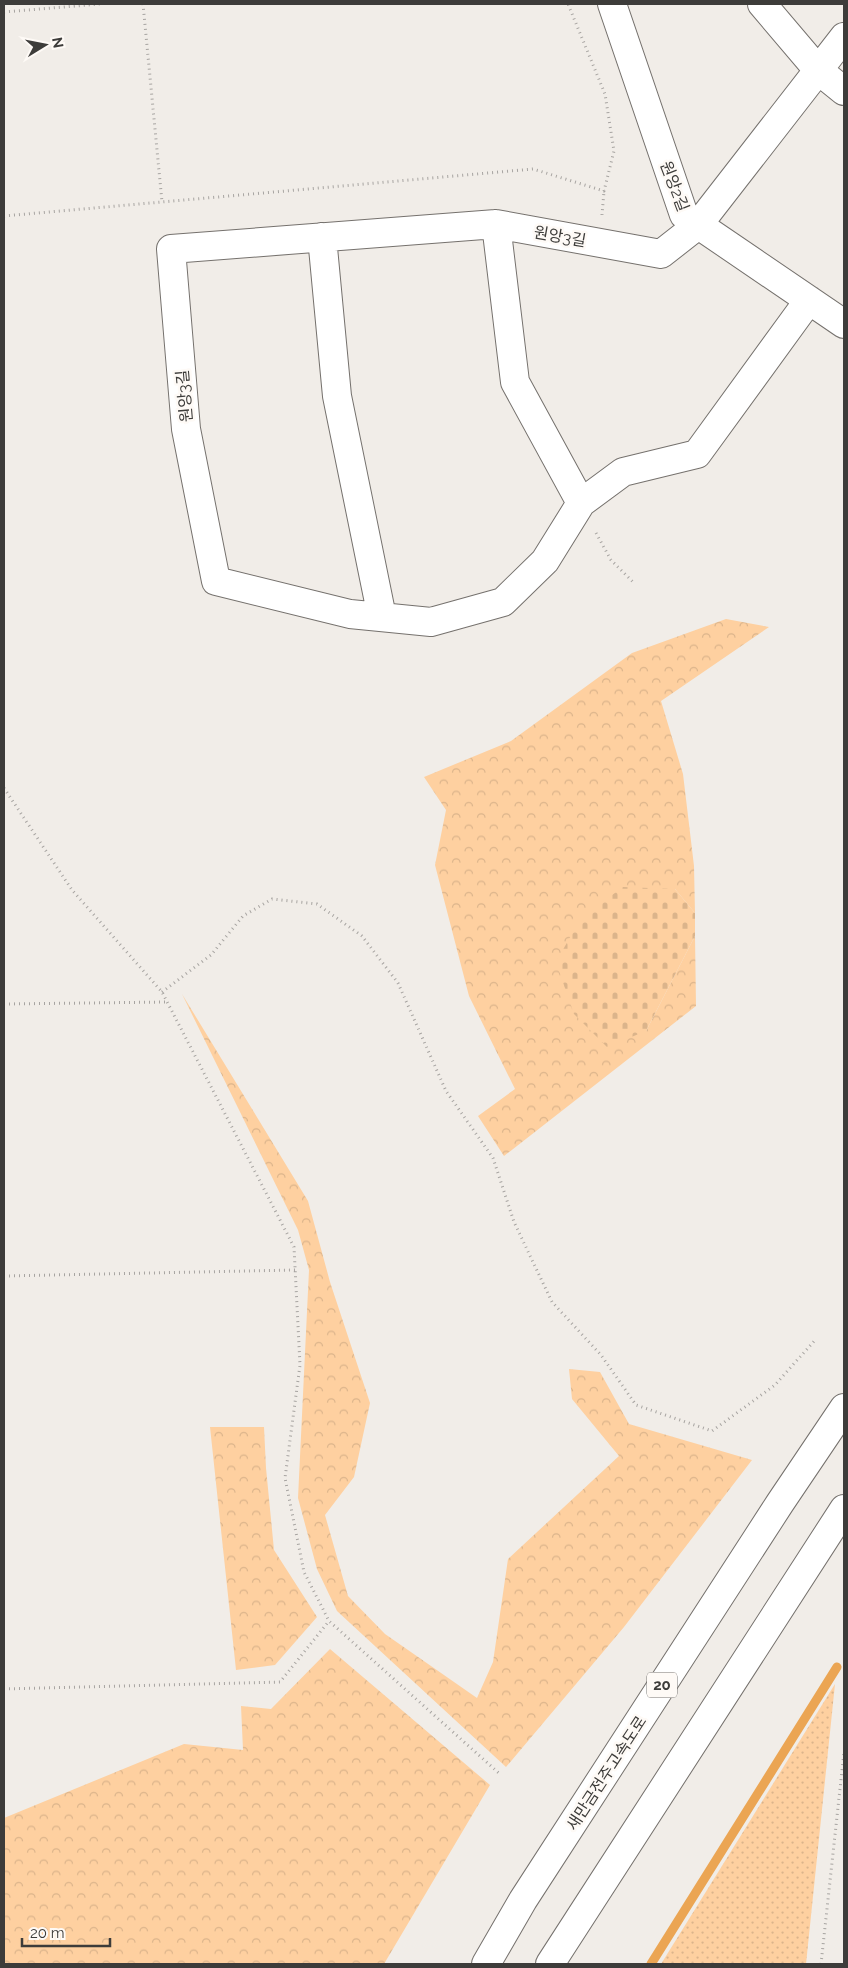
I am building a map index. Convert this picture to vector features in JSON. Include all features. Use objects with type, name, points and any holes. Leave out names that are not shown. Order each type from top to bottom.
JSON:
[{"type":"main road","name":"원앙2길","points":[[612,4],[684,215],[844,324]]},
{"type":"main road","points":[[762,4],[818,70],[844,91]]},
{"type":"main road","name":"원앙3길","points":[[809,300],[697,454],[622,472],[581,504],[545,561],[503,602],[431,622],[350,614],[216,581],[186,429],[171,249],[496,224],[660,254],[698,225],[844,37]]},
{"type":"main road","points":[[496,224],[515,382],[581,504]]},
{"type":"main road","points":[[322,237],[337,396],[382,617]]},
{"type":"main road","name":"새만금전주고속도로","points":[[486,1964],[534,1884],[780,1503],[844,1408]]},
{"type":"main road","points":[[550,1964],[844,1509]]},
{"type":"path","points":[[4,12],[100,4]]},
{"type":"path","points":[[143,4],[162,202]]},
{"type":"path","points":[[4,216],[533,169],[604,191],[614,151],[605,94],[568,4]]},
{"type":"path","points":[[581,504],[611,560],[635,584]]},
{"type":"path","points":[[4,788],[72,890],[162,992],[294,1247],[300,1365],[285,1478],[304,1572],[330,1621],[501,1775]]},
{"type":"path","points":[[162,992],[211,955],[242,916],[250,911],[272,899],[317,904],[362,936],[398,983],[446,1091],[493,1158],[514,1222],[552,1302],[601,1355],[636,1405],[712,1431],[775,1385],[816,1339]]},
{"type":"path","points":[[4,1004],[167,1002]]},
{"type":"path","points":[[4,1276],[295,1270]]},
{"type":"path","points":[[4,1689],[280,1682],[330,1621]]},
{"type":"path","points":[[821,1964],[844,1752]]},
{"type":"green space","points":[[726,619],[769,627],[661,701],[683,774],[694,866],[695,913],[675,889],[646,1031],[695,936],[696,1006],[504,1156],[478,1116],[515,1089],[469,996],[435,865],[446,810],[424,777],[511,741],[632,653]]},
{"type":"green space","points":[[623,887],[675,889],[695,913],[695,936],[646,1031],[607,1047],[574,1014],[556,962],[581,918]]},
{"type":"green space","points":[[182,994],[308,1201],[330,1282],[370,1403],[354,1477],[325,1515],[348,1596],[385,1634],[477,1698],[493,1662],[508,1559],[619,1456],[572,1399],[569,1369],[600,1372],[629,1424],[752,1460],[624,1627],[506,1767],[337,1611],[317,1569],[298,1498],[309,1270],[298,1230]]},
{"type":"green space","points":[[210,1427],[264,1427],[274,1550],[317,1617],[275,1665],[236,1670]]},
{"type":"green space","points":[[330,1649],[490,1785],[384,1964],[4,1964],[4,1818],[184,1744],[243,1750],[241,1706],[271,1709]]},
{"type":"green space","points":[[835,1684],[806,1964],[661,1964]]},
{"type":"waterway","points":[[651,1964],[837,1667]]}]
